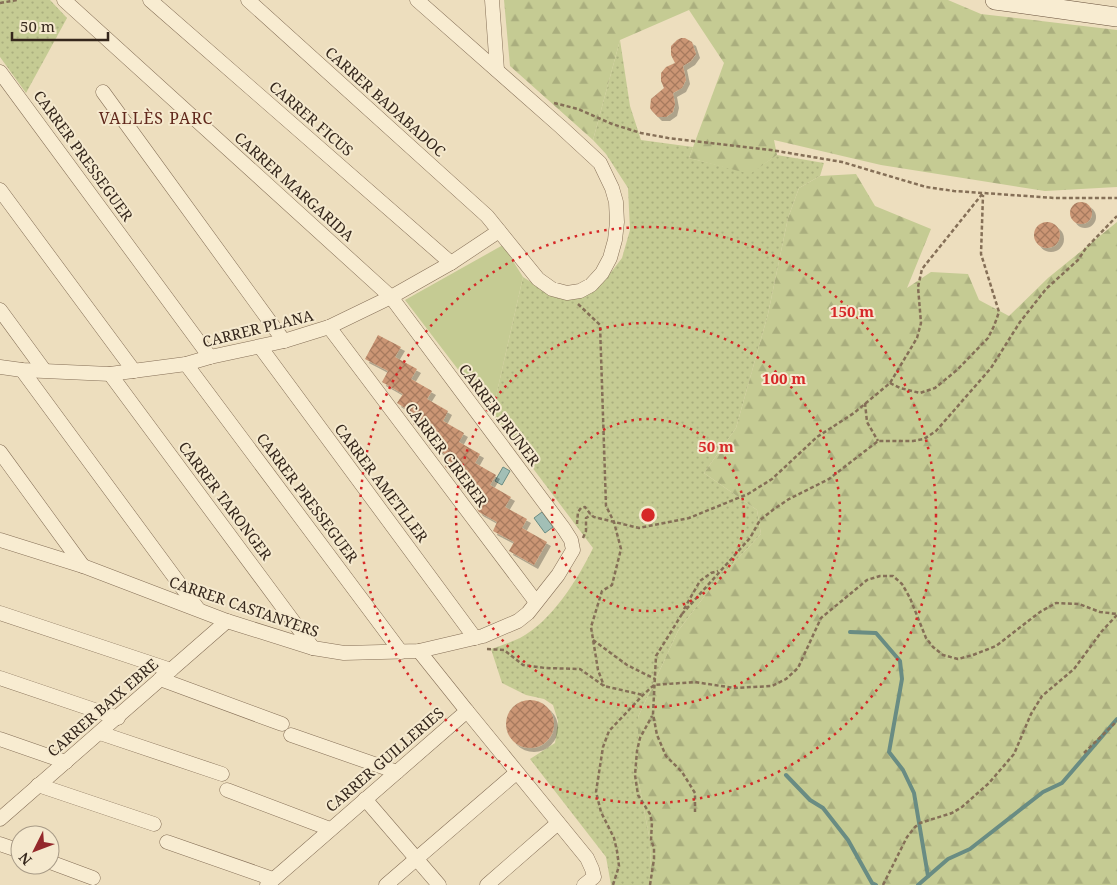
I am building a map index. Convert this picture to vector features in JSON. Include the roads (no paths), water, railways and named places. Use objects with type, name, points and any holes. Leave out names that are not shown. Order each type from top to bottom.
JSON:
[{"type":"main road","points":[[995,0],[1117,17]]},
{"type":"street","name":"CARRER MARGARIDA","points":[[64,0],[391,297]]},
{"type":"street","name":"CARRER FICUS","points":[[150,0],[451,264]]},
{"type":"street","name":"CARRER BADABADOC","points":[[248,0],[487,216],[538,279],[552,289],[567,293],[580,291],[591,285],[602,273],[610,258],[617,222],[616,202],[612,188],[600,163],[497,70]]},
{"type":"street","points":[[417,0],[497,70]]},
{"type":"street","points":[[492,0],[497,70]]},
{"type":"street","name":"CARRER PRESSEGUER","points":[[0,72],[210,357]]},
{"type":"street","points":[[103,92],[284,342]]},
{"type":"street","points":[[0,190],[134,371]]},
{"type":"street","name":"CARRER PLANA","points":[[0,367],[22,370],[110,374],[186,364],[210,357],[284,342],[329,327],[391,297],[451,264],[499,231]]},
{"type":"street","name":"CARRER PRUNER","points":[[391,297],[564,529],[571,540],[572,553]]},
{"type":"street","points":[[0,310],[44,370]]},
{"type":"street","name":"CARRER CIRERER","points":[[329,327],[536,602]]},
{"type":"street","name":"CARRER AMETLLER","points":[[261,348],[479,637]]},
{"type":"street","name":"CARRER PRESSEGUER","points":[[186,364],[401,652]]},
{"type":"street","points":[[22,370],[198,610]]},
{"type":"street","name":"CARRER TARONGER","points":[[110,374],[313,648]]},
{"type":"street","points":[[0,452],[83,566]]},
{"type":"street","name":"CARRER CASTANYERS","points":[[0,540],[83,566],[227,621],[313,648],[344,653],[419,651],[479,637],[518,621],[528,613],[572,553]]},
{"type":"street","points":[[0,613],[165,674],[286,730],[397,772]]},
{"type":"street","name":"CARRER BAIX EBRE","points":[[0,819],[6,806],[38,785],[66,762],[227,621]]},
{"type":"street","name":"CARRER GUILLERIES","points":[[270,882],[467,711],[419,651]]},
{"type":"street","points":[[0,678],[118,718]]},
{"type":"street","points":[[467,711],[587,858],[592,868],[589,881]]},
{"type":"street","points":[[100,733],[222,774]]},
{"type":"street","points":[[0,740],[66,762]]},
{"type":"street","points":[[386,885],[516,773]]},
{"type":"street","points":[[38,785],[154,824]]},
{"type":"street","points":[[227,790],[330,829]]},
{"type":"street","points":[[365,799],[439,885]]},
{"type":"street","points":[[487,885],[558,823]]},
{"type":"street","points":[[167,842],[270,882]]},
{"type":"street","points":[[60,866],[93,878]]},
{"type":"water","points":[[503,467],[510,471],[502,485],[495,481]]},
{"type":"water","points":[[542,512],[553,527],[545,533],[534,518]]},
{"type":"waterway","points":[[850,632],[876,633],[900,661],[902,679],[889,752],[903,770],[914,793],[928,876]]},
{"type":"waterway","points":[[918,885],[948,859],[970,849],[1043,792],[1062,783],[1117,719]]},
{"type":"waterway","points":[[786,775],[810,800],[823,808],[848,840],[872,883],[876,885]]},
{"type":"district","name":"VALLÈS PARC","points":[[156,118]]}]
